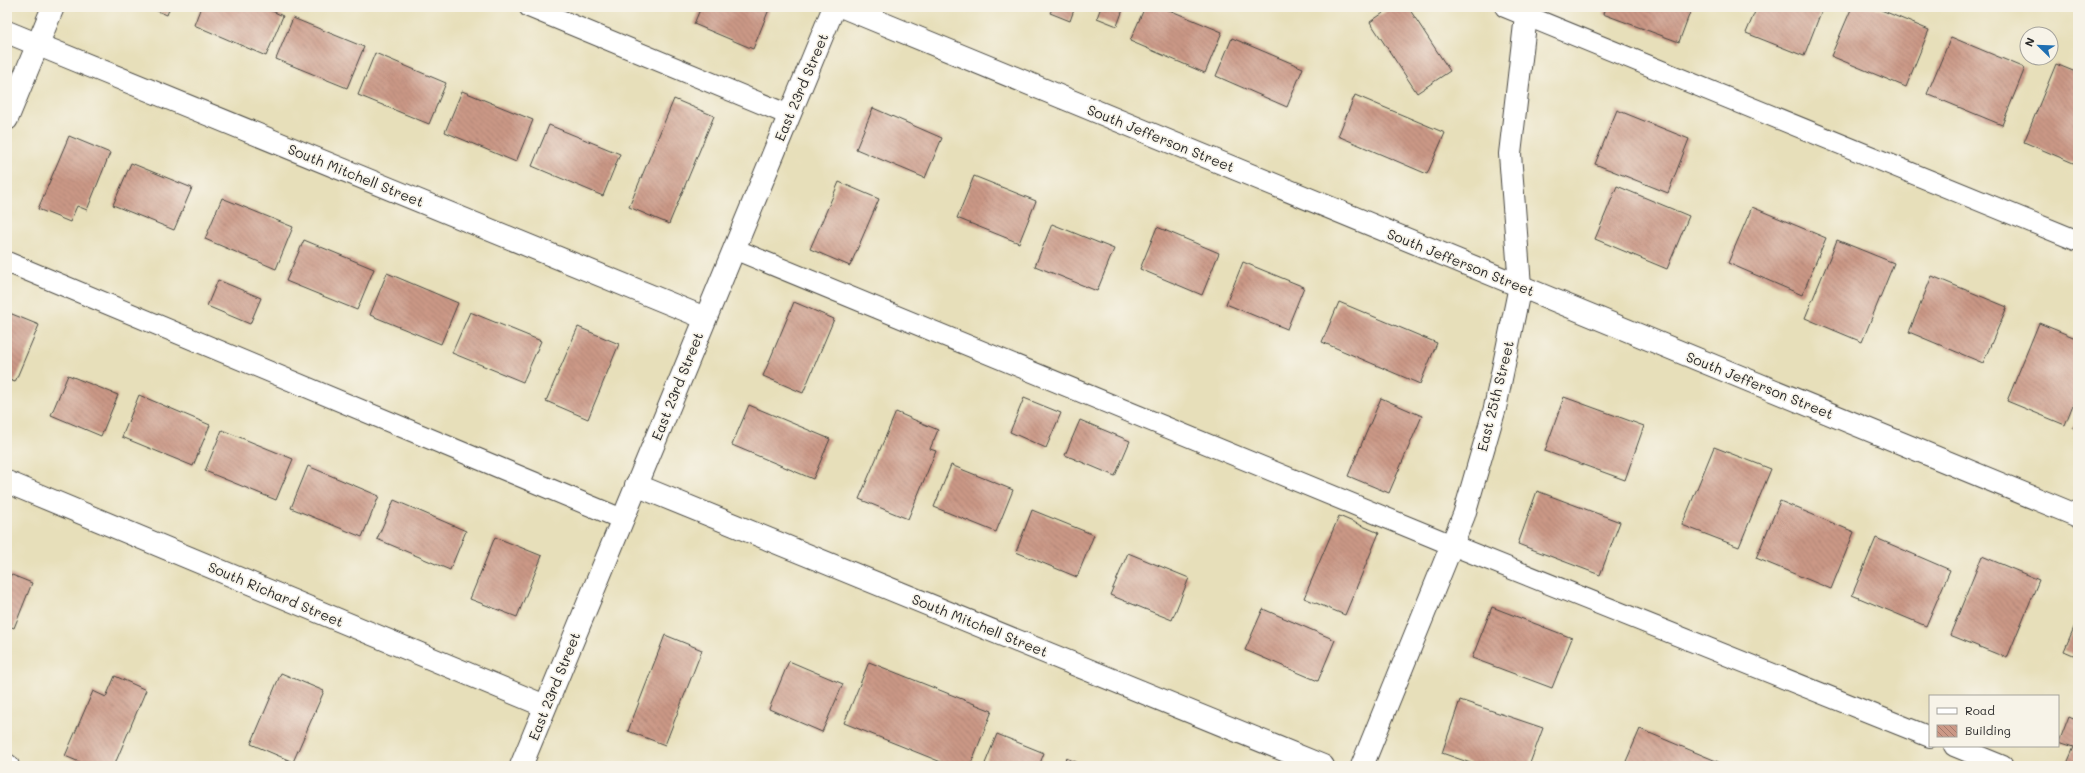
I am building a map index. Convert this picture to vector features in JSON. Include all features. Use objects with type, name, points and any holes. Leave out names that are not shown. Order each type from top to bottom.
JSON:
[{"type":"street","points":[[7,119],[53,7]]},
{"type":"street","name":"East 23rd Street","points":[[521,766],[834,7]]},
{"type":"street","name":"South Jefferson Street","points":[[843,7],[2078,516]]},
{"type":"street","name":"East 25th Street","points":[[1362,766],[1464,515],[1495,408],[1520,286],[1510,154],[1526,11]]},
{"type":"street","name":"South Mitchell Street","points":[[7,32],[705,318]]},
{"type":"street","name":"South Richard Street","points":[[7,482],[546,706]]},
{"type":"street","name":"South Mitchell Street","points":[[636,485],[1323,766]]},
{"type":"lane","points":[[529,7],[789,115]]},
{"type":"lane","points":[[1505,7],[1526,11],[2078,241]]},
{"type":"lane","points":[[734,249],[1452,545],[1929,736]]},
{"type":"lane","points":[[7,262],[622,519]]},
{"type":"lane","points":[[1956,747],[2003,766]]},
{"type":"building","points":[[148,7],[170,7],[167,15]]},
{"type":"building","points":[[201,7],[263,7],[283,16],[266,56],[194,25]]},
{"type":"building","points":[[701,7],[770,7],[753,49],[694,24]]},
{"type":"building","points":[[1053,7],[1075,7],[1070,21],[1050,13]]},
{"type":"building","points":[[1101,7],[1124,7],[1117,26],[1097,18]]},
{"type":"building","points":[[1145,7],[1162,7],[1222,32],[1205,73],[1130,41]]},
{"type":"building","points":[[1392,7],[1408,7],[1450,71],[1417,93],[1370,22]]},
{"type":"building","points":[[1605,7],[1692,7],[1679,42],[1603,14]]},
{"type":"building","points":[[1757,7],[1823,7],[1804,56],[1746,33]]},
{"type":"building","points":[[1852,7],[1874,7],[1929,30],[1906,87],[1831,56]]},
{"type":"building","points":[[293,18],[364,47],[347,88],[276,59]]},
{"type":"building","points":[[1951,37],[2025,68],[2002,125],[1927,94]]},
{"type":"building","points":[[1232,38],[1303,68],[1287,107],[1216,76]]},
{"type":"building","points":[[375,53],[446,83],[429,124],[358,95]]},
{"type":"building","points":[[2059,65],[2078,73],[2078,165],[2024,142],[2055,66]]},
{"type":"building","points":[[462,91],[533,120],[516,162],[445,132]]},
{"type":"building","points":[[1355,95],[1445,133],[1427,174],[1338,136]]},
{"type":"building","points":[[674,99],[714,116],[669,224],[629,207]]},
{"type":"building","points":[[873,108],[942,138],[925,178],[856,149]]},
{"type":"building","points":[[1617,110],[1689,139],[1668,193],[1595,164]]},
{"type":"building","points":[[549,125],[620,154],[603,196],[532,166]]},
{"type":"building","points":[[69,136],[110,153],[87,210],[77,206],[70,222],[38,209]]},
{"type":"building","points":[[131,163],[192,188],[174,230],[113,205]]},
{"type":"building","points":[[974,176],[1036,201],[1019,243],[957,218]]},
{"type":"building","points":[[839,182],[879,199],[850,266],[810,249]]},
{"type":"building","points":[[1617,186],[1689,216],[1667,269],[1595,239]]},
{"type":"building","points":[[222,198],[293,227],[276,269],[205,239]]},
{"type":"building","points":[[1752,207],[1826,238],[1802,295],[1728,263]]},
{"type":"building","points":[[1052,224],[1114,249],[1097,291],[1035,266]]},
{"type":"building","points":[[1157,227],[1219,253],[1202,295],[1140,269]]},
{"type":"building","points":[[304,240],[374,269],[357,310],[286,281]]},
{"type":"building","points":[[1837,240],[1894,263],[1862,342],[1805,318]]},
{"type":"building","points":[[1243,262],[1304,287],[1287,329],[1226,304]]},
{"type":"building","points":[[387,273],[458,303],[441,344],[370,315]]},
{"type":"building","points":[[1932,276],[2007,307],[1983,363],[1909,332]]},
{"type":"building","points":[[218,280],[261,298],[250,324],[207,306]]},
{"type":"building","points":[[794,302],[834,319],[803,393],[763,376]]},
{"type":"building","points":[[1339,302],[1437,343],[1420,384],[1322,342]]},
{"type":"building","points":[[7,312],[39,325],[15,382],[7,379]]},
{"type":"building","points":[[470,312],[541,341],[523,382],[452,353]]},
{"type":"building","points":[[2039,323],[2078,339],[2078,392],[2065,425],[2007,401]]},
{"type":"building","points":[[578,327],[619,344],[588,419],[546,401]]},
{"type":"building","points":[[68,375],[118,395],[101,436],[51,415]]},
{"type":"building","points":[[139,395],[210,425],[193,466],[122,437]]},
{"type":"building","points":[[1564,397],[1644,426],[1625,480],[1545,451]]},
{"type":"building","points":[[1024,398],[1061,413],[1046,448],[1010,432]]},
{"type":"building","points":[[1381,398],[1422,416],[1389,493],[1348,476]]},
{"type":"building","points":[[749,405],[830,439],[813,479],[732,445]]},
{"type":"building","points":[[896,412],[938,430],[930,449],[936,451],[908,519],[859,499]]},
{"type":"building","points":[[2078,417],[2078,430],[2073,428]]},
{"type":"building","points":[[1080,420],[1130,441],[1115,476],[1065,455]]},
{"type":"building","points":[[222,430],[293,459],[276,500],[205,471]]},
{"type":"building","points":[[1714,447],[1771,469],[1739,547],[1682,525]]},
{"type":"building","points":[[951,465],[1013,490],[996,532],[934,507]]},
{"type":"building","points":[[308,466],[379,496],[362,537],[291,508]]},
{"type":"building","points":[[1537,491],[1620,522],[1600,575],[1518,544]]},
{"type":"building","points":[[394,500],[466,531],[450,570],[377,539]]},
{"type":"building","points":[[1780,501],[1854,532],[1831,589],[1756,558]]},
{"type":"building","points":[[1032,510],[1094,535],[1077,577],[1016,552]]},
{"type":"building","points":[[1339,516],[1379,533],[1345,615],[1304,598]]},
{"type":"building","points":[[495,537],[542,556],[517,617],[470,599]]},
{"type":"building","points":[[1876,538],[1950,570],[1926,626],[1852,595]]},
{"type":"building","points":[[1128,553],[1189,578],[1172,620],[1110,595]]},
{"type":"building","points":[[1982,556],[2039,580],[2007,658],[1950,635]]},
{"type":"building","points":[[7,573],[32,583],[14,628],[7,625]]},
{"type":"building","points":[[1492,607],[1572,638],[1552,688],[1472,658]]},
{"type":"building","points":[[1263,609],[1335,640],[1318,681],[1245,650]]},
{"type":"building","points":[[2078,618],[2078,657],[2064,651]]},
{"type":"building","points":[[665,635],[702,650],[665,745],[628,731]]},
{"type":"building","points":[[789,661],[843,684],[822,732],[769,709]]},
{"type":"building","points":[[869,662],[992,711],[970,766],[951,766],[844,723]]},
{"type":"building","points":[[281,673],[324,691],[293,762],[251,744]]},
{"type":"building","points":[[115,676],[146,690],[114,766],[89,766],[65,756],[93,691],[106,697]]},
{"type":"building","points":[[1460,700],[1543,728],[1529,766],[1479,766],[1442,753]]},
{"type":"building","points":[[2069,716],[2078,720],[2078,766],[2066,766],[2074,747],[2059,742]]},
{"type":"building","points":[[1640,729],[1728,766],[1624,766]]},
{"type":"building","points":[[997,734],[1044,753],[1039,766],[984,766]]},
{"type":"building","points":[[1066,758],[1086,766],[1063,766]]}]
